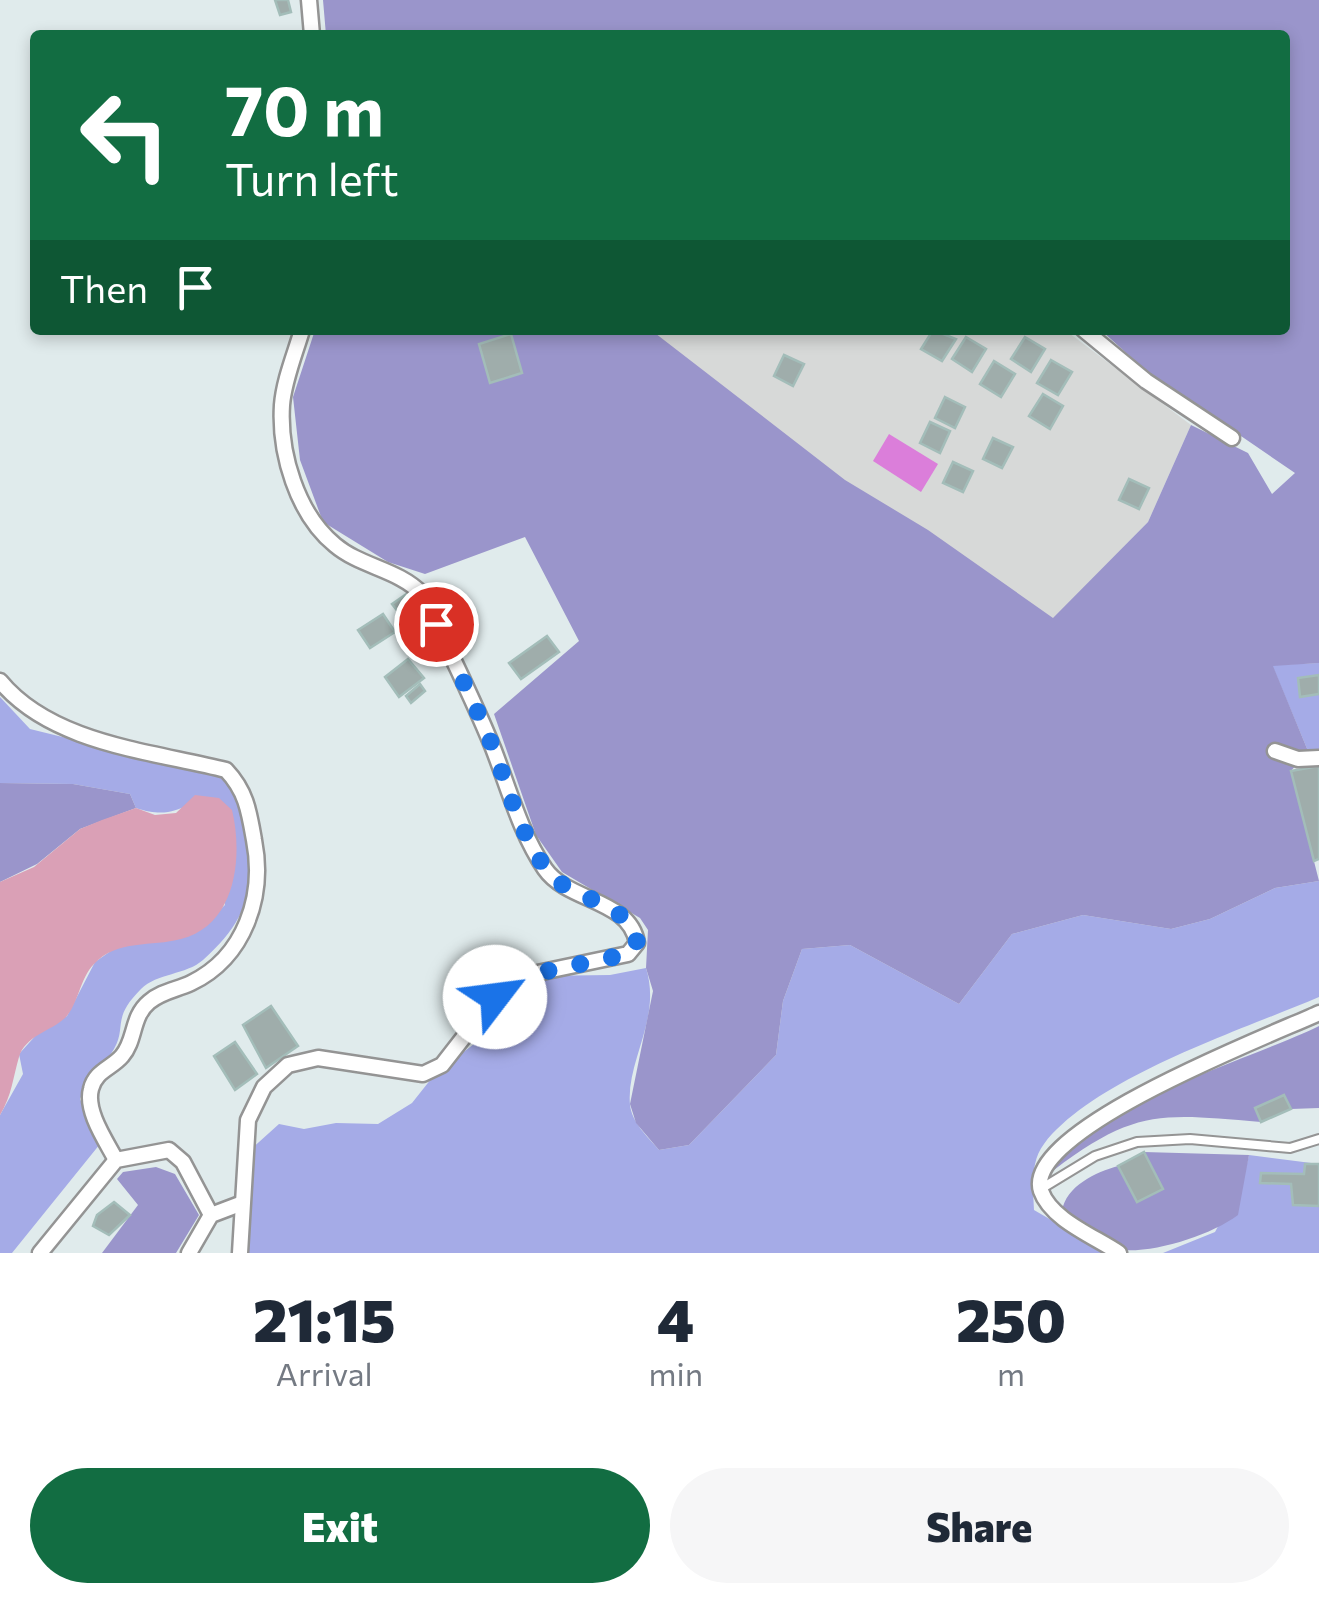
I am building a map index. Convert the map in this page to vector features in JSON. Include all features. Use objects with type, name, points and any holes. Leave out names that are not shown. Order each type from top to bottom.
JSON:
[{"type":"street","points":[[309,0],[312,30]]},
{"type":"street","points":[[240,1253],[248,1120],[264,1087],[288,1065],[318,1058],[423,1074],[442,1065],[495,997],[523,976],[628,954],[637,943],[634,927],[622,916],[548,873],[526,838],[492,746],[422,594],[409,581],[337,548],[307,516],[282,440],[282,401],[301,335]]},
{"type":"street","points":[[1090,335],[1146,381],[1232,438]]},
{"type":"street","points":[[0,681],[38,714],[71,731],[226,770],[242,787],[248,807],[258,858],[250,920],[233,948],[208,973],[163,992],[146,1004],[122,1056],[107,1066],[91,1089],[90,1104],[116,1160]]},
{"type":"street","points":[[1275,751],[1298,760],[1319,758]]},
{"type":"street","points":[[1119,1253],[1052,1207],[1041,1190],[1043,1176],[1058,1152],[1110,1108],[1319,1014]]},
{"type":"street","points":[[40,1253],[116,1160],[169,1150],[183,1162],[211,1215]]},
{"type":"street","points":[[189,1253],[211,1215],[240,1204]]},
{"type":"lane","points":[[1041,1190],[1095,1156],[1137,1142],[1190,1139],[1290,1148],[1319,1139]]},
{"type":"shaded area","points":[[323,0],[1319,0],[1319,663],[1273,666],[1308,751],[1291,771],[1319,881],[1275,888],[1210,919],[1171,929],[1083,915],[1012,934],[959,1004],[850,945],[802,949],[783,1001],[776,1055],[689,1145],[659,1150],[636,1123],[630,1104],[653,991],[646,968],[648,930],[640,918],[562,872],[536,835],[494,714],[579,641],[525,537],[425,574],[388,562],[323,522],[300,460],[293,397],[313,335],[657,335],[845,480],[928,530],[1053,618],[1148,522],[1191,425],[1248,453],[1272,494],[1295,473],[1146,371],[1106,335],[1290,335],[1290,30],[326,30]]},
{"type":"shaded area","points":[[656,335],[1072,335],[1191,425],[1148,522],[1053,619],[845,484]]},
{"type":"shaded area","points":[[889,434],[938,464],[921,492],[873,461]]},
{"type":"shaded area","points":[[1319,663],[1319,749],[1308,751],[1272,665]]},
{"type":"shaded area","points":[[0,697],[30,729],[221,776],[238,803],[249,864],[249,882],[240,914],[219,944],[196,965],[148,984],[126,1008],[114,1049],[80,1099],[100,1144],[12,1253],[0,1253],[0,1115],[23,1074],[19,1054],[38,1033],[67,1016],[95,962],[128,939],[212,917],[225,905],[219,798],[173,811],[151,812],[136,808],[130,794],[73,784],[0,783]]},
{"type":"shaded area","points":[[0,783],[73,784],[130,794],[136,808],[80,829],[37,864],[0,882]]},
{"type":"shaded area","points":[[195,795],[219,798],[232,810],[237,847],[232,886],[225,904],[200,931],[181,939],[124,947],[94,964],[65,1018],[22,1050],[0,1115],[0,882],[34,867],[80,829],[136,808],[155,815],[176,813]]},
{"type":"shaded area","points":[[1319,881],[1319,997],[1133,1077],[1067,1120],[1040,1151],[1033,1176],[1034,1210],[1108,1253],[244,1253],[248,1152],[279,1124],[304,1129],[336,1123],[378,1124],[412,1103],[435,1074],[474,1044],[536,976],[610,975],[646,968],[650,1005],[633,1072],[630,1105],[637,1124],[659,1150],[689,1145],[776,1055],[783,1001],[802,949],[850,945],[959,1004],[1012,934],[1083,915],[1171,929],[1210,919],[1275,888]]},
{"type":"shaded area","points":[[1319,1026],[1319,1108],[1291,1109],[1284,1095],[1255,1108],[1261,1122],[1174,1117],[1129,1125],[1054,1170],[1072,1147],[1135,1105]]},
{"type":"shaded area","points":[[1144,1152],[1249,1155],[1238,1215],[1182,1241],[1150,1249],[1121,1250],[1062,1211],[1076,1187],[1118,1166],[1137,1202],[1162,1189]]},
{"type":"shaded area","points":[[1249,1155],[1319,1164],[1319,1253],[1163,1253],[1215,1232],[1243,1180]]},
{"type":"shaded area","points":[[156,1167],[175,1174],[199,1215],[176,1253],[102,1253],[138,1205],[117,1179],[123,1172]]},
{"type":"building","points":[[275,0],[288,0],[291,12],[280,15]]},
{"type":"building","points":[[511,335],[522,373],[490,383],[479,344]]},
{"type":"building","points":[[930,335],[956,339],[942,361],[921,349]]},
{"type":"building","points":[[966,337],[986,349],[972,372],[952,359]]},
{"type":"building","points":[[1025,337],[1045,349],[1031,372],[1011,359]]},
{"type":"building","points":[[784,355],[804,364],[793,386],[774,376]]},
{"type":"building","points":[[1051,360],[1072,372],[1058,395],[1037,383]]},
{"type":"building","points":[[994,361],[1015,374],[1001,397],[980,384]]},
{"type":"building","points":[[1043,394],[1063,406],[1050,429],[1029,416]]},
{"type":"building","points":[[945,397],[965,407],[955,428],[935,418]]},
{"type":"building","points":[[930,422],[950,431],[940,453],[920,443]]},
{"type":"building","points":[[993,438],[1013,447],[1002,468],[983,459]]},
{"type":"building","points":[[953,462],[973,471],[963,492],[943,483]]},
{"type":"building","points":[[1129,479],[1149,488],[1139,509],[1119,500]]},
{"type":"building","points":[[408,593],[415,602],[399,613],[392,604]]},
{"type":"building","points":[[383,614],[395,632],[370,648],[358,630]]},
{"type":"building","points":[[547,636],[559,652],[521,679],[509,663]]},
{"type":"building","points":[[408,659],[424,678],[399,697],[385,677]]},
{"type":"building","points":[[1319,675],[1319,694],[1300,697],[1298,678]]},
{"type":"building","points":[[420,684],[425,691],[411,703],[406,696]]},
{"type":"building","points":[[1319,766],[1319,859],[1314,861],[1291,771]]},
{"type":"building","points":[[271,1006],[298,1046],[266,1068],[243,1025]]},
{"type":"building","points":[[235,1042],[257,1074],[235,1090],[214,1056]]},
{"type":"building","points":[[1284,1095],[1291,1109],[1261,1122],[1255,1108]]},
{"type":"building","points":[[1144,1152],[1163,1189],[1137,1202],[1118,1166]]},
{"type":"building","points":[[1305,1164],[1319,1164],[1319,1206],[1293,1205],[1291,1184],[1260,1183],[1261,1173],[1304,1174]]},
{"type":"building","points":[[114,1202],[130,1215],[109,1235],[93,1226],[97,1215]]},
{"type":"route","points":[[436,624],[492,746],[526,838],[548,873],[622,916],[634,927],[637,943],[628,954],[523,976],[495,997]]}]
